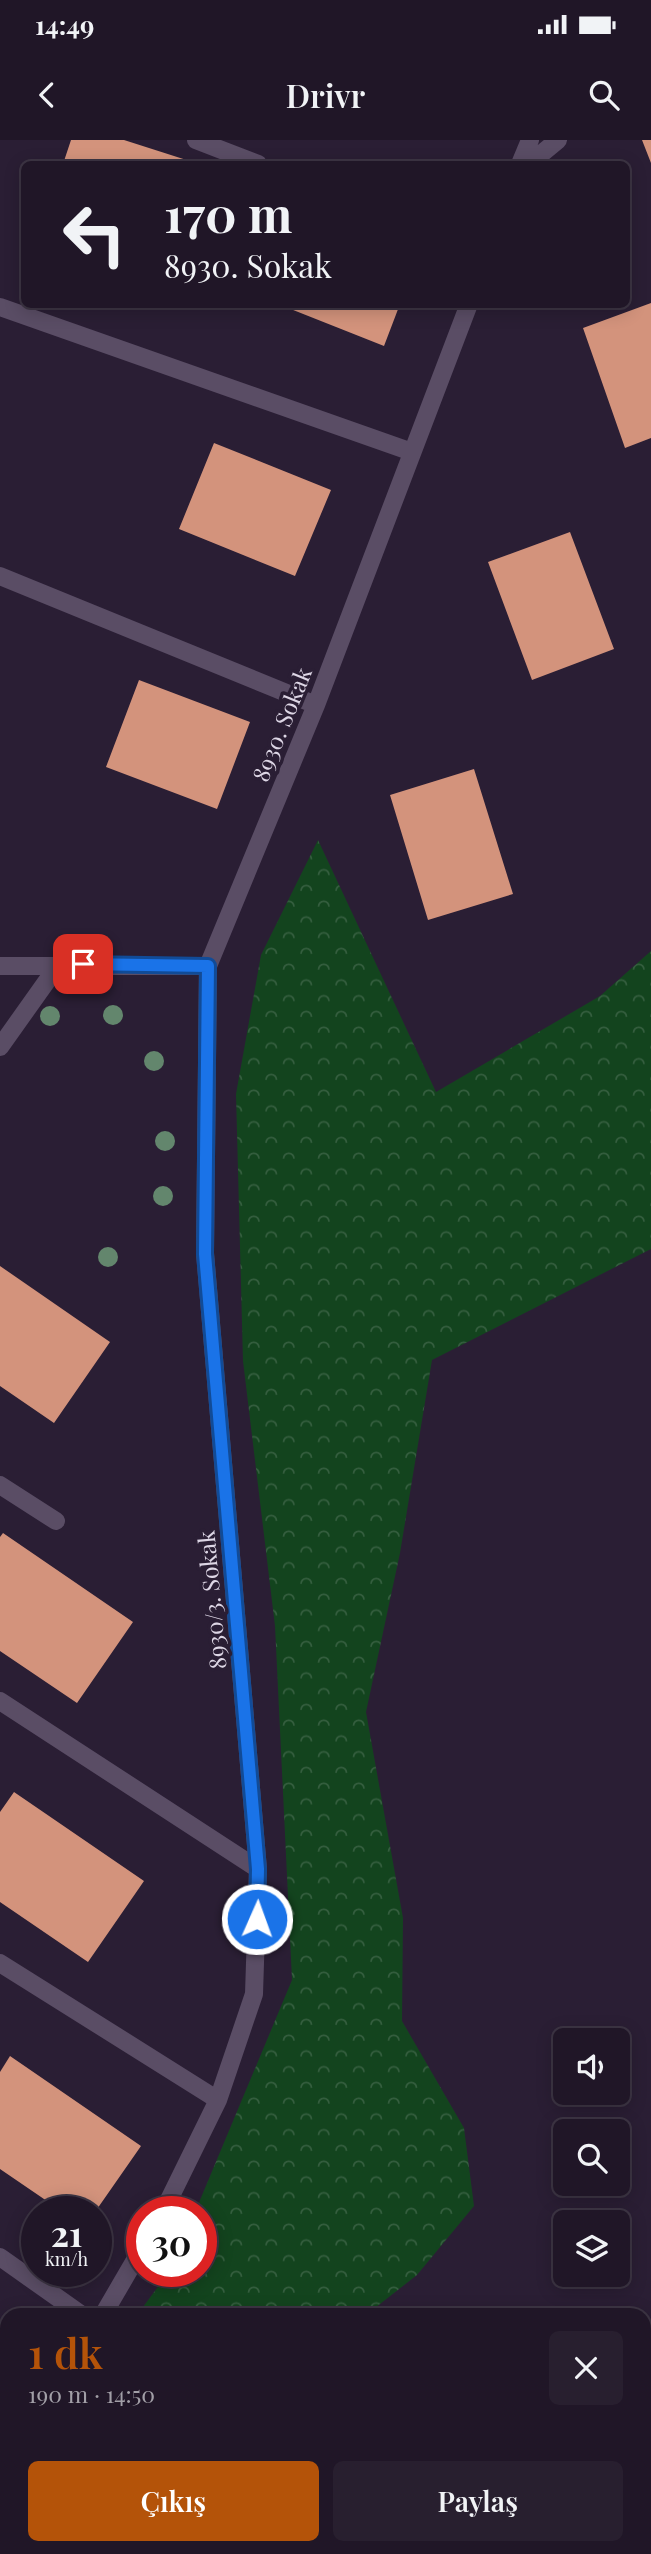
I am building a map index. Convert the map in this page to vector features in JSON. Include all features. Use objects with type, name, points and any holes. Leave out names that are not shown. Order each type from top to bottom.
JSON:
[{"type":"street","points":[[196,140],[250,161]]},
{"type":"street","points":[[521,161],[530,140]]},
{"type":"street","points":[[533,161],[558,140]]},
{"type":"street","points":[[0,307],[412,452]]},
{"type":"street","name":"8930. Sokak","points":[[208,966],[316,705],[467,308]]},
{"type":"street","points":[[0,576],[316,705]]},
{"type":"street","points":[[0,1047],[59,964]]},
{"type":"street","points":[[0,966],[208,966]]},
{"type":"street","name":"8930/3. Sokak","points":[[171,2196],[218,2100],[254,1994],[258,1869],[205,1254],[208,966]]},
{"type":"street","points":[[0,1485],[56,1521]]},
{"type":"street","points":[[0,1701],[258,1869]]},
{"type":"street","points":[[0,1963],[218,2100]]},
{"type":"street","points":[[0,2257],[72,2308]]},
{"type":"street","points":[[107,2308],[126,2275]]},
{"type":"green space","points":[[318,840],[436,1092],[600,996],[651,951],[651,1249],[432,1360],[400,1553],[366,1712],[403,1918],[402,2021],[464,2128],[474,2206],[417,2275],[375,2308],[142,2308],[158,2287],[217,2287],[217,2196],[202,2196],[292,1980],[275,1626],[243,1361],[236,1094],[261,955]]},
{"type":"building","points":[[71,140],[124,140],[190,161],[64,161]]},
{"type":"building","points":[[642,140],[651,140],[651,163]]},
{"type":"building","points":[[651,303],[651,438],[625,448],[583,328]]},
{"type":"building","points":[[288,308],[398,308],[384,346]]},
{"type":"building","points":[[214,443],[331,490],[295,576],[179,529]]},
{"type":"building","points":[[570,532],[614,649],[532,680],[488,562]]},
{"type":"building","points":[[139,680],[250,722],[217,809],[106,767]]},
{"type":"building","points":[[474,769],[513,894],[428,920],[390,795]]},
{"type":"building","points":[[0,1266],[110,1342],[54,1423],[0,1386]]},
{"type":"building","points":[[3,1533],[133,1622],[77,1703],[0,1651],[0,1537]]},
{"type":"building","points":[[14,1792],[144,1881],[88,1962],[0,1902],[0,1812]]},
{"type":"building","points":[[10,2056],[141,2146],[106,2196],[40,2196],[0,2169],[0,2072]]},
{"type":"route","points":[[83,964],[208,966],[205,1254],[258,1869],[257,1919]]}]
